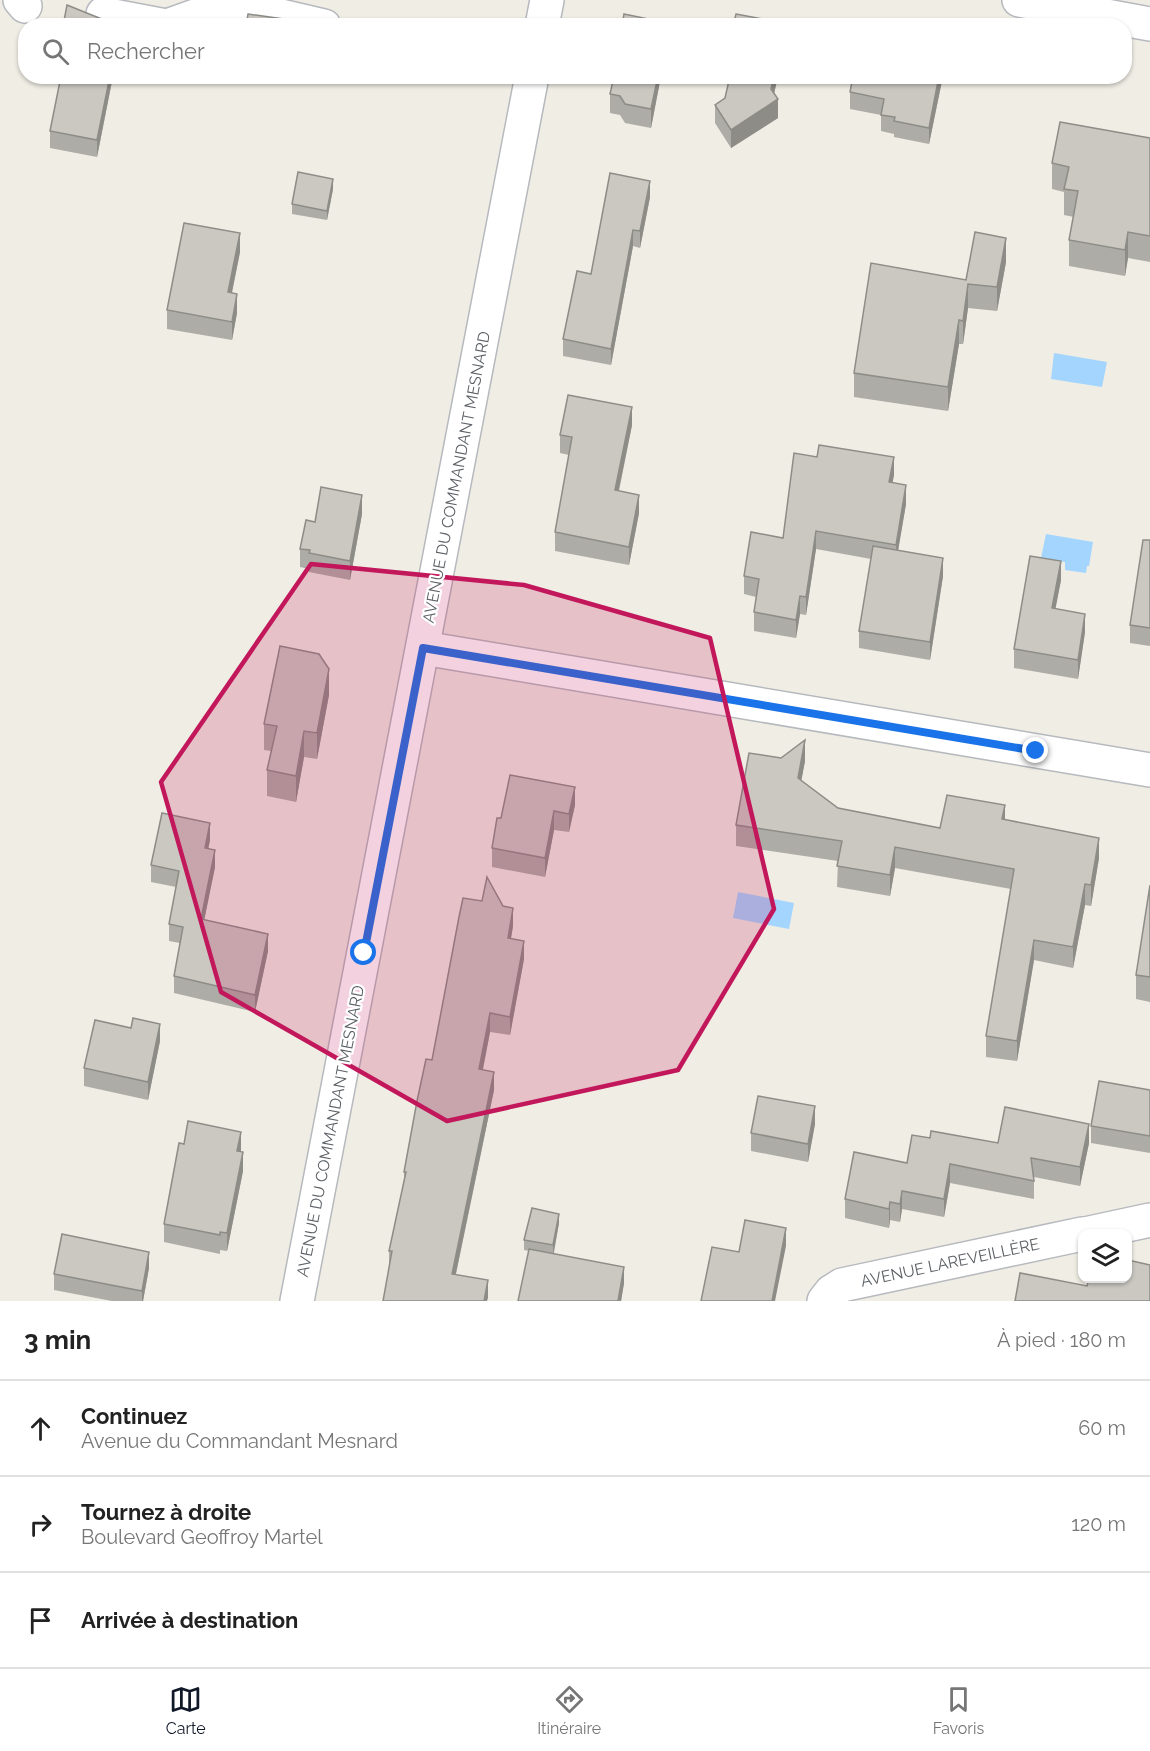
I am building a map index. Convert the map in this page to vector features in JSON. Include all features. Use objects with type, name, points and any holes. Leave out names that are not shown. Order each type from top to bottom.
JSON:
[{"type":"street","points":[[544,18],[547,0]]},
{"type":"street","points":[[1019,0],[1117,18]]},
{"type":"street","points":[[189,18],[229,4],[289,18]]},
{"type":"street","points":[[103,14],[124,18]]},
{"type":"street","points":[[1132,21],[1150,24]]},
{"type":"street","name":"AVENUE DU COMMANDANT MESNARD","points":[[297,1301],[530,84]]},
{"type":"street","points":[[423,648],[1150,770]]},
{"type":"street","name":"AVENUE LAREVEILLÈRE","points":[[1108,1229],[1150,1220]]},
{"type":"street","name":"AVENUE LAREVEILLÈRE","points":[[824,1301],[831,1292],[842,1285],[1078,1235]]},
{"type":"highlighted area","points":[[311,564],[524,585],[710,638],[774,909],[678,1070],[447,1121],[221,992],[161,782]]},
{"type":"water","points":[[1054,353],[1107,362],[1102,387],[1051,379]]},
{"type":"water","points":[[1046,534],[1093,542],[1086,573],[1065,570],[1065,562],[1041,558]]},
{"type":"water","points":[[738,892],[794,903],[789,929],[733,918]]},
{"type":"building","points":[[67,5],[99,18],[65,18]]},
{"type":"building","points":[[248,14],[276,18],[247,18]]},
{"type":"building","points":[[624,14],[644,18],[623,18]]},
{"type":"building","points":[[736,14],[757,18],[735,18]]},
{"type":"building","points":[[59,84],[108,84],[97,140],[50,131]]},
{"type":"building","points":[[612,84],[656,84],[651,109],[625,104],[620,96],[610,94]]},
{"type":"building","points":[[728,84],[772,84],[771,89],[778,99],[731,130],[715,105],[725,98]]},
{"type":"building","points":[[852,84],[937,84],[929,128],[894,121],[895,117],[881,115],[884,99],[850,92]]},
{"type":"building","points":[[1060,122],[1150,138],[1150,236],[1128,232],[1125,250],[1069,240],[1078,191],[1064,189],[1069,167],[1052,163]]},
{"type":"building","points":[[298,172],[333,179],[327,211],[292,204]]},
{"type":"building","points":[[610,173],[650,181],[640,231],[633,230],[611,349],[563,339],[577,271],[591,274]]},
{"type":"building","points":[[184,223],[240,233],[228,292],[237,294],[232,322],[167,310]]},
{"type":"building","points":[[975,232],[1006,238],[997,287],[968,284],[963,321],[959,320],[948,387],[854,373],[871,263],[966,280]]},
{"type":"building","points":[[568,395],[632,407],[615,490],[639,495],[629,547],[555,532],[572,437],[560,435]]},
{"type":"building","points":[[819,445],[894,457],[889,482],[906,485],[896,545],[816,531],[806,597],[800,596],[796,620],[754,612],[759,579],[744,576],[751,532],[783,538],[794,453],[817,457]]},
{"type":"building","points":[[321,487],[362,495],[350,561],[300,549],[306,520],[315,522]]},
{"type":"building","points":[[1143,540],[1150,540],[1150,628],[1130,625]]},
{"type":"building","points":[[873,546],[943,558],[930,642],[859,631]]},
{"type":"building","points":[[1030,556],[1061,561],[1052,608],[1085,614],[1078,660],[1014,649]]},
{"type":"building","points":[[280,646],[319,654],[329,669],[317,733],[304,731],[296,776],[267,770],[277,726],[264,724]]},
{"type":"building","points":[[805,740],[798,778],[838,808],[940,828],[947,795],[1005,805],[1002,819],[1099,838],[1091,885],[1085,884],[1073,947],[1034,940],[1017,1041],[986,1036],[1014,869],[895,847],[890,875],[837,866],[842,841],[736,825],[749,753],[781,758]]},
{"type":"building","points":[[510,775],[575,787],[569,814],[554,811],[545,858],[492,848],[497,818],[501,818]]},
{"type":"building","points":[[162,813],[210,823],[205,848],[215,850],[201,919],[268,934],[255,995],[174,976],[183,927],[169,924],[179,871],[151,865]]},
{"type":"building","points":[[487,877],[503,906],[513,908],[508,938],[524,941],[510,1017],[490,1013],[479,1069],[494,1072],[452,1274],[488,1280],[484,1301],[383,1301],[392,1251],[389,1251],[406,1172],[404,1172],[417,1101],[426,1059],[432,1060],[463,898],[482,901]]},
{"type":"building","points":[[1150,885],[1150,977],[1136,975]]},
{"type":"building","points":[[133,1018],[160,1024],[148,1082],[84,1068],[95,1020],[131,1028]]},
{"type":"building","points":[[1099,1081],[1150,1090],[1150,1136],[1091,1126]]},
{"type":"building","points":[[758,1096],[815,1106],[808,1144],[751,1133]]},
{"type":"building","points":[[1005,1107],[1089,1124],[1080,1167],[1031,1158],[1034,1181],[950,1164],[944,1199],[902,1191],[900,1204],[890,1202],[889,1209],[845,1199],[854,1152],[907,1163],[912,1135],[930,1138],[931,1131],[998,1143]]},
{"type":"building","points":[[188,1121],[241,1132],[237,1151],[243,1152],[227,1233],[220,1232],[220,1235],[164,1224],[179,1143],[184,1144]]},
{"type":"building","points":[[532,1208],[559,1214],[553,1245],[524,1240]]},
{"type":"building","points":[[745,1220],[786,1228],[772,1301],[701,1301],[712,1247],[739,1252]]},
{"type":"building","points":[[62,1234],[149,1252],[142,1291],[54,1274]]},
{"type":"building","points":[[529,1249],[624,1267],[618,1301],[518,1301]]},
{"type":"building","points":[[1132,1261],[1150,1265],[1150,1301],[1015,1301],[1020,1273],[1087,1286],[1088,1283],[1132,1283]]},
{"type":"route","points":[[364,953],[423,648],[1036,751]]}]
